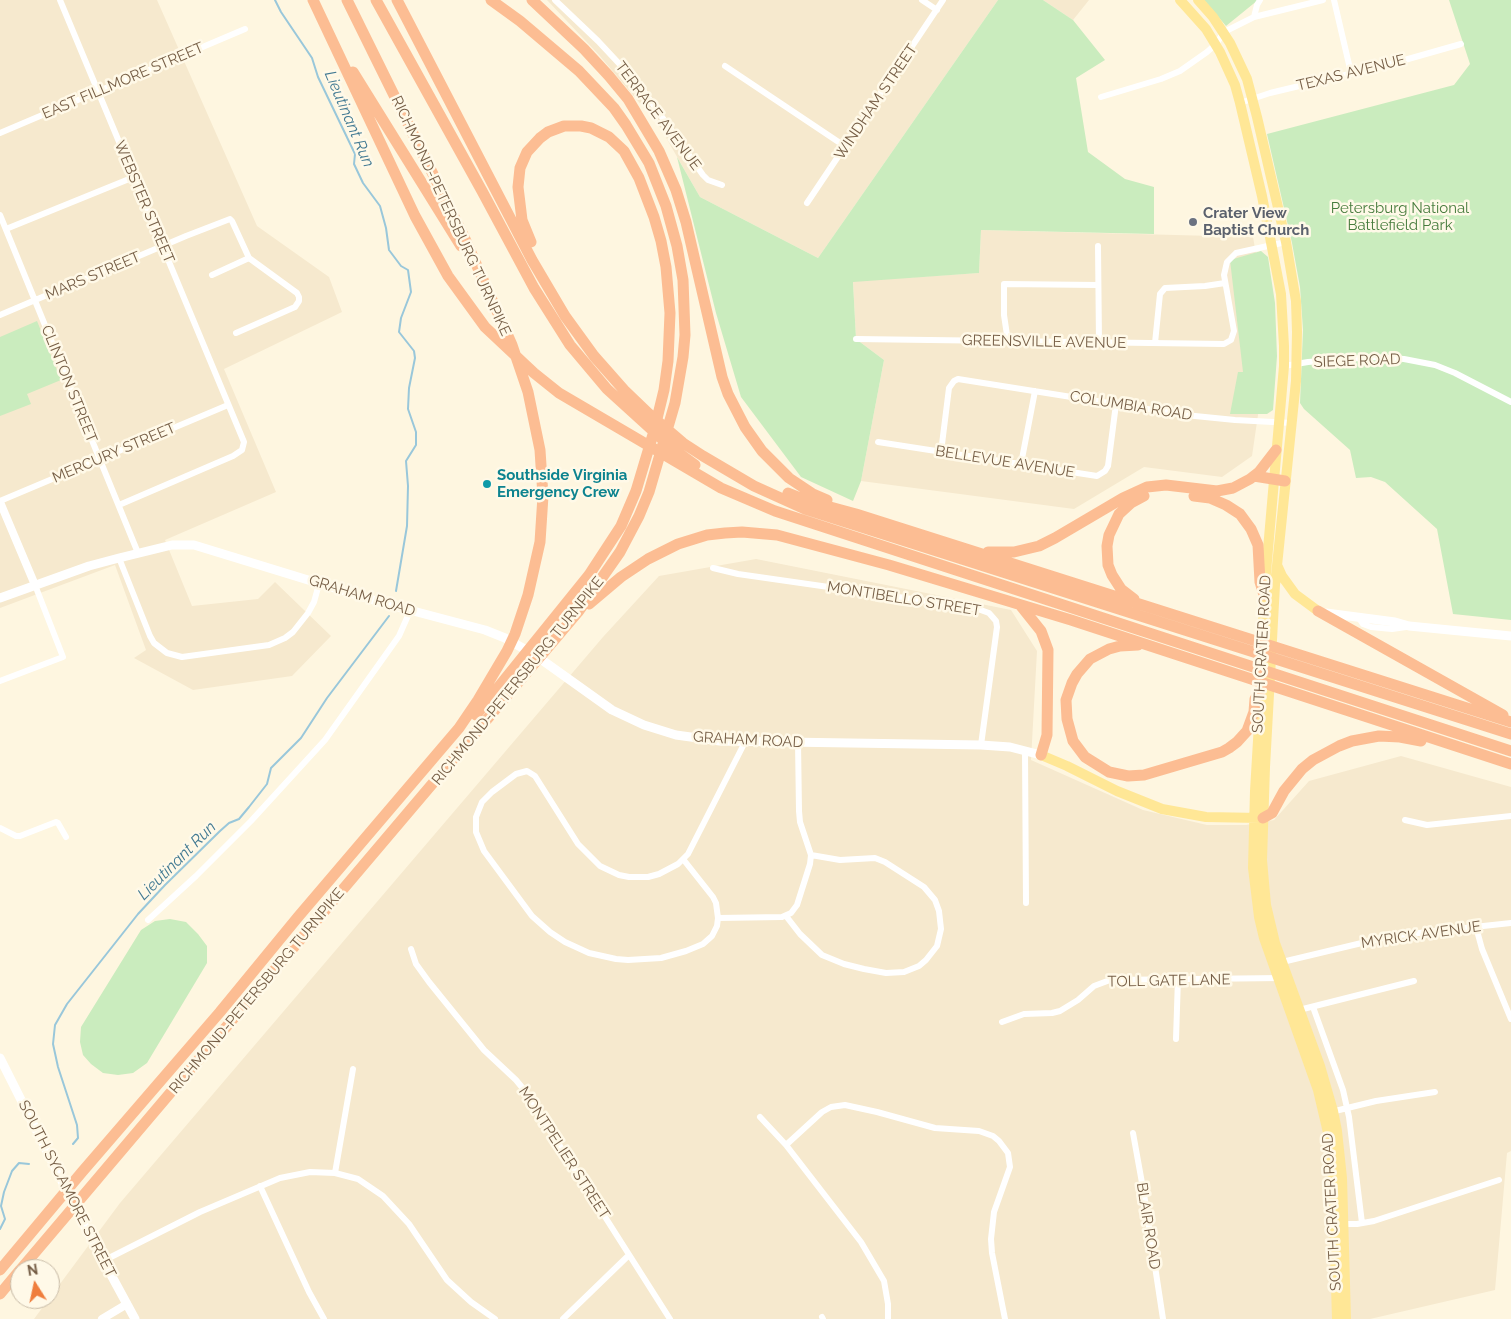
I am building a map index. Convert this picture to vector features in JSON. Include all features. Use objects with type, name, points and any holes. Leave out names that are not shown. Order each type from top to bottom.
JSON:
[{"type":"highway","points":[[313,0],[432,249],[448,276],[476,316],[534,373],[559,392],[629,434],[676,450],[721,462],[755,479],[808,501],[856,514],[1146,606],[1240,642]]},
{"type":"highway","name":"RICHMOND-PETERSBURG TURNPIKE","points":[[0,1270],[438,753],[478,700],[507,651],[515,634],[530,587],[540,542],[543,504],[540,450],[528,392],[512,345],[465,239],[347,0]]},
{"type":"highway","points":[[376,0],[554,321],[607,390],[676,450],[722,482],[775,511],[848,536],[1234,667],[1511,751]]},
{"type":"highway","points":[[397,0],[532,260],[565,316],[588,348],[624,390],[649,414],[676,450]]},
{"type":"highway","name":"RICHMOND-PETERSBURG TURNPIKE","points":[[29,1259],[578,612],[620,552],[649,492],[675,403],[682,366],[686,318],[683,280],[677,246],[666,206],[659,186],[640,147],[626,125],[596,88],[579,71],[520,21],[491,0]]},
{"type":"highway","points":[[495,0],[520,21]]},
{"type":"highway","points":[[532,0],[584,49],[609,76],[628,99],[659,151],[676,190],[686,222],[722,376],[728,394],[744,427],[762,451],[789,478],[813,494],[856,514]]},
{"type":"highway","points":[[325,26],[454,234],[500,319]]},
{"type":"highway","points":[[438,753],[464,731],[589,574],[621,526],[636,491],[664,390],[668,361],[670,313],[666,267],[661,241],[645,190],[632,163],[617,144],[602,133],[581,126],[564,126],[548,132],[540,138],[527,152],[519,175],[519,202],[522,220],[565,316]]},
{"type":"highway","points":[[970,550],[1014,552],[1039,546],[1123,498],[1147,487],[1166,484],[1217,491],[1232,488],[1254,476],[1276,450]]},
{"type":"highway","points":[[703,456],[754,486],[805,508],[1294,659],[1511,721]]},
{"type":"highway","points":[[1254,476],[1285,482]]},
{"type":"highway","points":[[1146,606],[1126,594],[1116,583],[1108,565],[1107,546],[1114,522],[1125,507],[1137,499],[1158,492],[1210,498],[1240,514],[1251,529],[1258,545],[1260,582],[1264,595]]},
{"type":"highway","points":[[578,612],[621,577],[664,550],[691,539],[733,532],[777,535],[889,565],[1147,644],[1234,667]]},
{"type":"highway","points":[[848,536],[975,591]]},
{"type":"highway","points":[[1020,604],[1041,631],[1048,650],[1047,735],[1041,755]]},
{"type":"highway","points":[[1318,611],[1511,721]]},
{"type":"highway","points":[[1147,644],[1120,646],[1099,653],[1082,667],[1069,690],[1066,700],[1067,719],[1073,741],[1086,757],[1109,772],[1128,776],[1144,775],[1230,748],[1247,732],[1254,712],[1255,700],[1261,690]]},
{"type":"highway","points":[[1294,659],[1511,734]]},
{"type":"highway","points":[[1288,684],[1511,764]]},
{"type":"highway","points":[[1258,818],[1272,813],[1284,791],[1302,770],[1326,753],[1352,741],[1378,736],[1400,737],[1479,754]]},
{"type":"highway","name":"RICHMOND-PETERSBURG TURNPIKE","points":[[0,1294],[10,1282]]},
{"type":"main road","name":"SOUTH CRATER ROAD","points":[[1180,0],[1195,15],[1216,44],[1228,68],[1240,103],[1272,245],[1282,302],[1284,366],[1264,595],[1258,818],[1266,905],[1277,963],[1305,1051],[1329,1113],[1333,1166],[1337,1319]]},
{"type":"main road","name":"SOUTH CRATER ROAD","points":[[1198,0],[1224,32],[1247,79],[1286,242],[1296,306],[1297,364],[1277,564],[1258,818]]},
{"type":"main road","name":"GRAHAM ROAD","points":[[0,598],[89,566],[172,544],[194,544],[410,611],[464,623],[506,638],[535,655],[612,710],[644,725],[676,735],[698,739],[745,742],[981,745],[1025,751],[1041,755],[1067,766],[1117,791],[1162,809],[1206,817],[1258,818]]},
{"type":"main road","points":[[1277,564],[1285,581],[1295,594],[1318,611],[1395,622],[1409,626],[1511,636]]},
{"type":"main road","name":"SOUTH CRATER ROAD","points":[[1282,978],[1299,1010],[1320,1066],[1329,1113],[1341,1156],[1346,1319]]},
{"type":"main road","name":"SOUTH SYCAMORE STREET","points":[[0,1058],[84,1225],[135,1319]]},
{"type":"street","name":"WEBSTER STREET","points":[[60,0],[243,438],[242,450],[233,456],[119,505]]},
{"type":"street","name":"TERRACE AVENUE","points":[[555,0],[598,41],[640,86],[703,175],[708,180],[722,185]]},
{"type":"street","points":[[922,0],[936,10]]},
{"type":"street","name":"WINDHAM STREET","points":[[807,203],[943,0]]},
{"type":"street","points":[[1254,17],[1260,0]]},
{"type":"street","points":[[1101,97],[1175,74],[1194,62],[1216,44],[1224,32],[1254,17],[1323,0]]},
{"type":"street","points":[[1334,0],[1351,73]]},
{"type":"street","name":"EAST FILLMORE STREET","points":[[0,133],[245,29]]},
{"type":"street","name":"TEXAS AVENUE","points":[[1240,103],[1252,98],[1461,44]]},
{"type":"street","points":[[725,66],[846,147]]},
{"type":"street","points":[[6,229],[134,177]]},
{"type":"street","name":"CLINTON STREET","points":[[0,215],[138,553]]},
{"type":"street","name":"MARS STREET","points":[[0,315],[230,219],[249,258]]},
{"type":"street","points":[[1155,343],[1162,290],[1168,286],[1205,286],[1225,283],[1225,268],[1233,255],[1286,242]]},
{"type":"street","points":[[1098,246],[1099,342]]},
{"type":"street","points":[[212,275],[249,258],[297,293],[299,301],[295,307],[236,333]]},
{"type":"street","name":"GREENSVILLE AVENUE","points":[[856,339],[1224,344],[1231,340],[1234,331],[1225,283]]},
{"type":"street","points":[[1008,342],[1004,316],[1004,284],[1098,285]]},
{"type":"street","name":"SIEGE ROAD","points":[[1284,366],[1374,357],[1404,358],[1434,365],[1455,373],[1511,402]]},
{"type":"street","name":"COLUMBIA ROAD","points":[[941,452],[951,384],[958,379],[1184,415],[1235,420],[1292,422]]},
{"type":"street","points":[[1022,464],[1035,391]]},
{"type":"street","name":"MERCURY STREET","points":[[0,502],[228,404]]},
{"type":"street","name":"BELLEVUE AVENUE","points":[[878,442],[1097,476],[1102,474],[1107,468],[1116,404]]},
{"type":"street","points":[[0,502],[63,657],[0,681]]},
{"type":"street","points":[[119,558],[154,643],[167,653],[182,657],[269,645],[285,638],[293,632],[308,613],[314,602],[319,584]]},
{"type":"street","name":"MONTIBELLO STREET","points":[[713,568],[989,612],[996,621],[997,627],[981,745]]},
{"type":"street","points":[[148,920],[196,876],[325,740],[399,636],[410,611]]},
{"type":"street","points":[[683,859],[712,896],[716,904],[718,918],[715,931],[707,941],[686,951],[661,958],[616,959],[578,948],[540,924],[519,901],[479,842],[476,824],[478,809],[482,802],[504,783],[522,772],[532,773],[578,844],[591,859],[609,871],[629,877],[648,876],[669,870],[683,859],[707,818],[745,742]]},
{"type":"street","points":[[718,918],[786,916],[791,913],[796,905],[810,864],[810,855],[800,822],[798,742]]},
{"type":"street","points":[[1025,751],[1026,903]]},
{"type":"street","points":[[1406,820],[1427,825],[1511,816]]},
{"type":"street","points":[[0,828],[20,836],[56,822],[66,837]]},
{"type":"street","points":[[786,916],[800,934],[822,955],[837,962],[864,969],[895,973],[911,970],[926,960],[937,946],[941,920],[935,900],[924,887],[885,862],[875,858],[840,860],[810,855]]},
{"type":"street","name":"MYRICK AVENUE","points":[[1277,963],[1391,936],[1511,923]]},
{"type":"street","points":[[1476,927],[1482,949],[1511,1020]]},
{"type":"street","name":"MONTPELIER STREET","points":[[411,949],[416,964],[428,982],[484,1050],[525,1091],[670,1319]]},
{"type":"street","points":[[1176,1039],[1178,978]]},
{"type":"street","name":"TOLL GATE LANE","points":[[1002,1022],[1024,1014],[1060,1011],[1078,1000],[1094,986],[1110,980],[1282,978]]},
{"type":"street","points":[[1299,1010],[1414,981]]},
{"type":"street","points":[[1313,1007],[1336,1067],[1348,1108],[1362,1223]]},
{"type":"street","points":[[335,1173],[353,1069]]},
{"type":"street","points":[[1329,1113],[1376,1102],[1435,1092]]},
{"type":"street","points":[[786,1145],[822,1112],[845,1105],[935,1128],[979,1131],[999,1141],[1008,1153],[1010,1167],[994,1212],[991,1239],[1005,1319]]},
{"type":"street","points":[[760,1117],[786,1145],[862,1242],[880,1272],[887,1292],[888,1319]]},
{"type":"street","name":"BLAIR ROAD","points":[[1133,1133],[1163,1319]]},
{"type":"street","points":[[103,1260],[200,1212],[260,1186],[295,1174],[322,1171],[358,1179],[383,1196],[409,1224],[447,1280],[471,1302],[494,1319]]},
{"type":"street","points":[[1344,1224],[1374,1221],[1499,1180]]},
{"type":"street","points":[[260,1186],[324,1319]]},
{"type":"street","points":[[563,1319],[629,1255]]},
{"type":"street","points":[[102,1319],[127,1304]]},
{"type":"shaded area","points":[[0,0],[157,0],[257,226],[329,277],[342,312],[224,369],[276,492],[165,540],[192,606],[258,599],[275,582],[331,636],[292,676],[193,690],[134,658],[146,650],[115,565],[0,608]]},
{"type":"shaded area","points":[[547,0],[998,0],[818,258],[700,197],[660,127],[599,55]]},
{"type":"shaded area","points":[[1043,0],[1089,0],[1073,20]]},
{"type":"shaded area","points":[[981,230],[1253,237],[1270,333],[1252,456],[1222,477],[1144,467],[1074,509],[861,481],[884,360],[856,339],[853,281],[979,273]]},
{"type":"shaded area","points":[[756,559],[1011,610],[1037,651],[1031,760],[1143,810],[1207,825],[1246,825],[1274,820],[1309,781],[1401,756],[1511,787],[1511,1151],[1507,1153],[1495,1290],[1370,1319],[34,1319],[41,1309],[60,1309],[60,1284],[120,1203],[603,637],[659,576]]},
{"type":"green space","points":[[998,0],[1043,0],[1073,20],[1105,60],[1076,78],[1088,152],[1125,179],[1154,187],[1154,234],[981,230],[979,273],[853,282],[856,339],[884,360],[861,481],[853,501],[801,477],[741,397],[716,313],[677,157],[700,197],[818,258]]},
{"type":"green space","points":[[1204,0],[1258,0],[1226,26]]},
{"type":"green space","name":"Petersburg National Battlefield Park","points":[[1449,0],[1511,0],[1511,620],[1453,614],[1437,529],[1385,482],[1371,477],[1356,478],[1350,450],[1304,409],[1300,403],[1303,330],[1300,287],[1267,134],[1454,85],[1470,64]]},
{"type":"green space","points":[[1261,251],[1268,257],[1275,303],[1277,356],[1273,410],[1267,414],[1230,414],[1238,372],[1243,372],[1230,260]]},
{"type":"green space","points":[[37,321],[61,380],[27,394],[31,404],[0,416],[0,337]]},
{"type":"green space","points":[[170,919],[186,922],[198,934],[207,946],[207,963],[147,1063],[133,1073],[118,1075],[103,1073],[83,1055],[80,1042],[81,1027],[141,930],[155,921]]},
{"type":"waterway","name":"Lieutinant Run","points":[[275,0],[312,58],[318,77],[355,154],[354,164],[363,183],[380,206],[389,250],[401,266],[408,270],[411,292],[401,318],[399,332],[414,351],[415,358],[409,388],[408,409],[416,432],[416,445],[406,461],[408,486],[407,526],[396,591]]},
{"type":"waterway","name":"Lieutinant Run","points":[[73,1144],[78,1138],[77,1125],[58,1067],[53,1044],[55,1025],[67,1004],[138,914],[220,831],[229,823],[239,819],[249,807],[267,784],[271,768],[301,738],[327,698],[389,616]]},
{"type":"waterway","name":"Lieutinant Run","points":[[0,1229],[5,1219],[1,1206],[12,1171],[19,1163],[29,1164]]},
{"type":"place","name":"Crater View Baptist Church","points":[[1193,222]]},
{"type":"place","name":"Southside Virginia Emergency Crew","points":[[487,484]]}]
